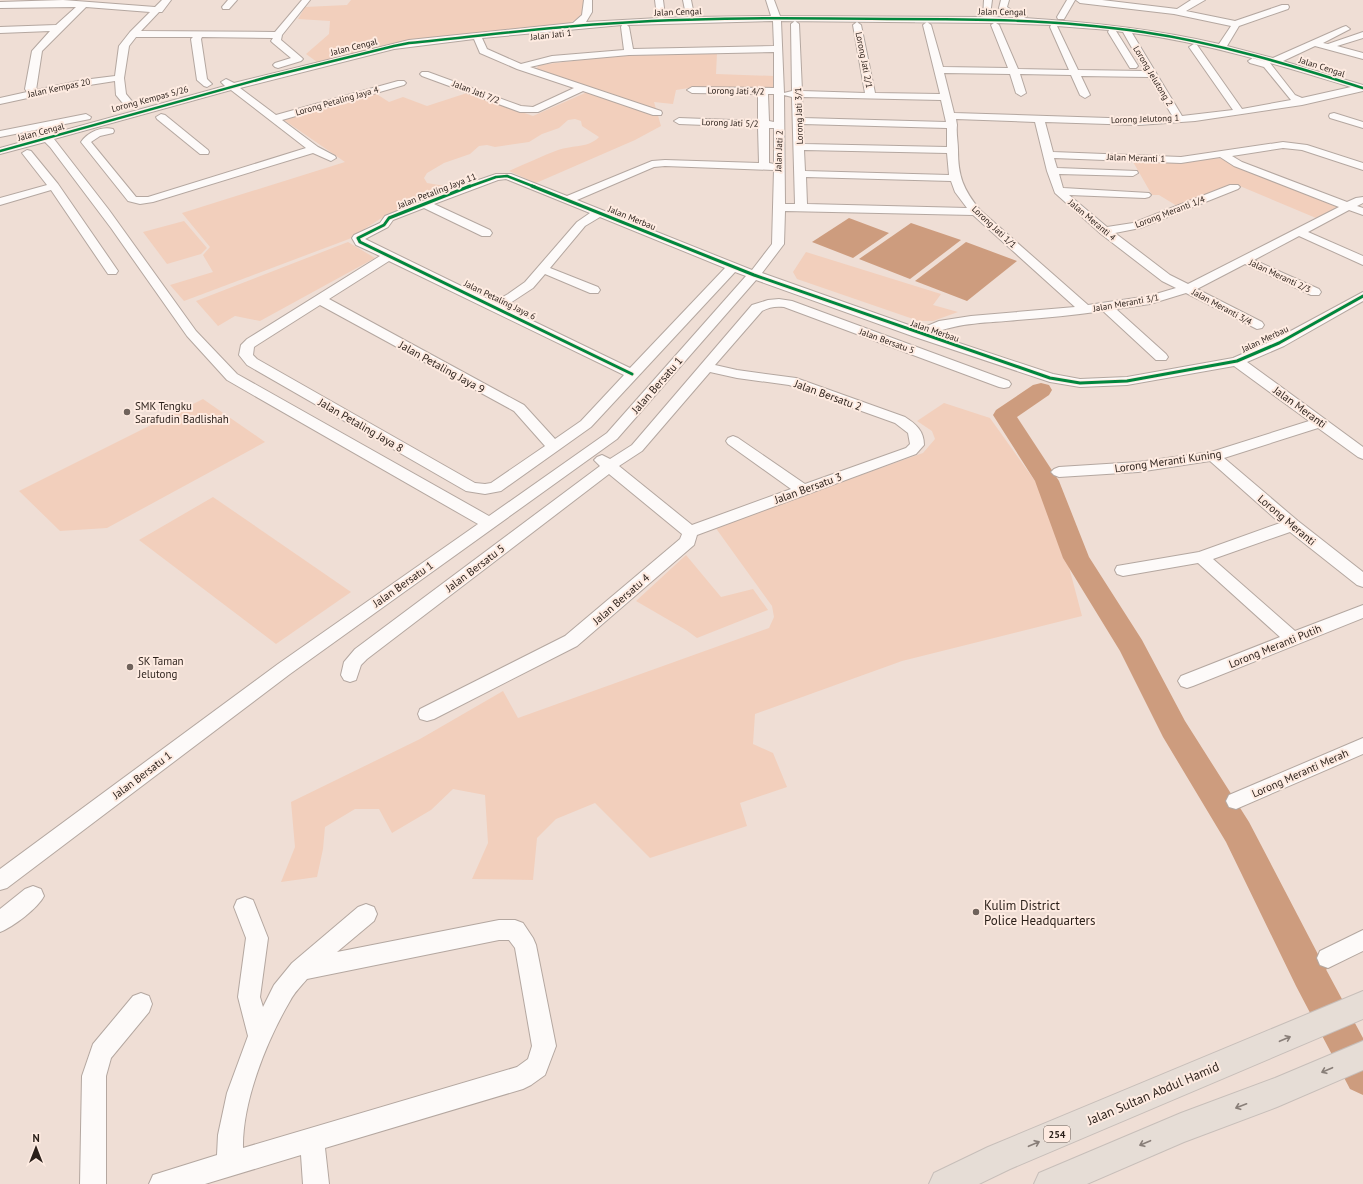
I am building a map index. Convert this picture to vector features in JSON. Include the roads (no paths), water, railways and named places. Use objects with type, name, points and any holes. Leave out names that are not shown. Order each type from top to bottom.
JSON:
[{"type":"main road","name":"Jalan Sultan Abdul Hamid","points":[[945,1184],[999,1158],[1363,1005]]},
{"type":"main road","points":[[1050,1184],[1076,1176],[1181,1128],[1277,1092],[1363,1055]]},
{"type":"main road","points":[[969,1184],[999,1158]]},
{"type":"street","points":[[130,105],[121,95],[119,78],[124,46],[133,34],[159,10],[167,0]]},
{"type":"street","points":[[226,7],[233,0]]},
{"type":"street","points":[[133,34],[278,35],[306,0]]},
{"type":"street","points":[[575,26],[584,20],[589,11],[588,0]]},
{"type":"street","points":[[659,0],[662,16]]},
{"type":"street","points":[[687,0],[690,15]]},
{"type":"street","points":[[770,0],[776,19]]},
{"type":"street","points":[[988,0],[986,16],[991,22],[1014,71],[1021,93]]},
{"type":"street","points":[[1005,0],[1003,8],[1014,15],[1061,17],[1144,26],[1224,44],[1236,24]]},
{"type":"street","points":[[1061,17],[1071,0]]},
{"type":"street","points":[[1080,0],[1179,12],[1236,24],[1285,7]]},
{"type":"street","points":[[1179,12],[1195,1],[1201,0]]},
{"type":"street","points":[[0,5],[63,4],[159,10]]},
{"type":"street","points":[[33,94],[30,89],[37,51],[84,5]]},
{"type":"street","points":[[584,20],[690,15],[776,19],[954,14]]},
{"type":"street","name":"Jalan Cengal","points":[[0,151],[51,142],[409,43],[478,39],[575,26],[674,20],[776,19],[991,22],[1054,21],[1120,32],[1224,44],[1280,58],[1363,86]]},
{"type":"street","name":"Jalan Jati 1","points":[[361,60],[409,49],[478,39],[625,27],[776,19],[795,24],[857,25],[927,25],[991,22],[1120,32]]},
{"type":"street","name":"Jalan Jati 2","points":[[754,275],[778,244],[778,167],[780,125],[779,49],[776,19]]},
{"type":"street","name":"Lorong Jati 3/1","points":[[795,24],[801,207]]},
{"type":"street","name":"Lorong Jati 2/1","points":[[857,25],[871,96]]},
{"type":"street","name":"Lorong Jati 1/1","points":[[927,25],[951,120],[955,178],[961,193],[976,212],[1086,310]]},
{"type":"street","points":[[625,27],[629,52]]},
{"type":"street","points":[[1054,27],[1085,96]]},
{"type":"street","points":[[0,30],[60,28]]},
{"type":"street","points":[[1280,58],[1313,42],[1346,29]]},
{"type":"street","points":[[1120,32],[1234,55],[1267,65],[1292,97],[1302,102]]},
{"type":"street","points":[[1120,32],[1137,73]]},
{"type":"street","name":"Lorong Jelutong 2","points":[[1120,32],[1151,74],[1179,119]]},
{"type":"street","points":[[199,35],[196,39],[202,80],[207,84]]},
{"type":"street","name":"Lorong Kempas 5/26","points":[[0,134],[44,124],[74,120],[298,59],[276,40],[278,35]]},
{"type":"street","points":[[1328,46],[1363,35]]},
{"type":"street","points":[[478,39],[483,51],[520,67],[657,113]]},
{"type":"street","points":[[1313,42],[1363,56]]},
{"type":"street","points":[[1194,47],[1237,107]]},
{"type":"street","points":[[520,67],[552,60],[629,52],[779,49]]},
{"type":"street","points":[[314,149],[149,200],[140,201],[132,199],[86,142],[88,138],[95,135],[161,117],[238,91],[340,66]]},
{"type":"street","points":[[938,70],[1151,74]]},
{"type":"street","name":"Jalan Jati 7/2","points":[[425,74],[520,109],[528,110],[534,110],[583,88]]},
{"type":"street","name":"Jalan Kempas 20","points":[[0,101],[83,83],[119,78]]},
{"type":"street","points":[[223,80],[314,149],[332,158]]},
{"type":"street","name":"Lorong Petaling Jaya 4","points":[[274,119],[401,83]]},
{"type":"street","name":"Lorong Jelutong 1","points":[[799,121],[1039,119],[1139,122],[1179,119],[1237,107],[1302,102],[1363,86]]},
{"type":"street","name":"Lorong Jati 4/2","points":[[692,90],[945,97]]},
{"type":"street","points":[[763,91],[764,166]]},
{"type":"street","points":[[1334,116],[1363,125]]},
{"type":"street","points":[[161,117],[204,152]]},
{"type":"street","name":"Jalan Meranti 4","points":[[1039,119],[1052,171],[1059,191],[1105,231],[1166,278],[1188,289]]},
{"type":"street","name":"Lorong Jati 5/2","points":[[679,121],[780,125]]},
{"type":"street","points":[[0,160],[27,153],[51,142],[216,363],[232,377],[489,523]]},
{"type":"street","name":"Jalan Meranti 1","points":[[1049,155],[1181,160],[1224,155],[1283,145],[1292,145],[1363,167]]},
{"type":"street","points":[[800,147],[952,150]]},
{"type":"street","points":[[27,153],[54,186],[112,271]]},
{"type":"street","points":[[1224,155],[1238,164],[1363,212]]},
{"type":"street","points":[[1059,191],[1145,195],[1125,158]]},
{"type":"street","points":[[567,200],[652,164],[665,163],[778,167]]},
{"type":"street","points":[[1052,171],[1134,173]]},
{"type":"street","points":[[800,174],[955,178]]},
{"type":"street","name":"Jalan Merbau","points":[[507,176],[754,275],[1050,378],[1080,383],[1127,382],[1236,361],[1279,343],[1363,296]]},
{"type":"street","name":"Jalan Petaling Jaya 11","points":[[360,242],[358,238],[384,224],[389,218],[496,177],[507,176]]},
{"type":"street","points":[[0,202],[54,186]]},
{"type":"street","name":"Lorong Meranti 1/4","points":[[1105,231],[1136,226],[1234,187]]},
{"type":"street","name":"Jalan Meranti 3/1","points":[[920,334],[944,324],[971,320],[1086,310],[1150,300],[1188,289],[1360,200]]},
{"type":"street","points":[[424,204],[486,234]]},
{"type":"street","points":[[778,207],[976,212]]},
{"type":"street","points":[[495,307],[513,297],[529,285],[581,224],[599,214]]},
{"type":"street","points":[[1299,232],[1363,261]]},
{"type":"street","name":"Jalan Petaling Jaya 6","points":[[360,242],[632,374]]},
{"type":"street","points":[[319,299],[389,256]]},
{"type":"street","name":"Jalan Meranti 2/3","points":[[1245,260],[1315,292]]},
{"type":"street","points":[[554,447],[586,424],[732,267]]},
{"type":"street","points":[[543,269],[594,290]]},
{"type":"street","name":"Jalan Bersatu 1","points":[[0,881],[284,669],[612,436],[754,275]]},
{"type":"street","name":"Jalan Meranti 3/4","points":[[1188,289],[1257,325]]},
{"type":"street","name":"Jalan Petaling Jaya 8","points":[[319,299],[248,345],[246,355],[252,362],[471,487],[496,487],[554,447]]},
{"type":"street","name":"Jalan Petaling Jaya 9","points":[[319,299],[518,408],[554,447]]},
{"type":"street","name":"Jalan Bersatu 5","points":[[350,675],[353,662],[360,654],[609,466],[637,448],[757,308],[769,303],[787,304],[1004,384]]},
{"type":"street","points":[[1106,307],[1160,357]]},
{"type":"street","points":[[885,341],[900,327]]},
{"type":"street","name":"Jalan Meranti","points":[[1236,361],[1363,454]]},
{"type":"street","name":"Jalan Bersatu 2","points":[[706,367],[737,374],[791,381],[900,420],[912,428],[917,437]]},
{"type":"street","name":"Lorong Meranti Kuning","points":[[1059,472],[1138,468],[1212,456],[1320,422]]},
{"type":"street","points":[[348,444],[368,429]]},
{"type":"street","name":"Jalan Bersatu 3","points":[[690,532],[911,451],[917,445],[917,437]]},
{"type":"street","points":[[733,441],[803,490]]},
{"type":"street","points":[[591,451],[690,532]]},
{"type":"street","name":"Lorong Meranti","points":[[1212,456],[1292,525],[1363,581]]},
{"type":"street","points":[[1123,570],[1201,557],[1292,525]]},
{"type":"street","name":"Jalan Bersatu 4","points":[[427,714],[571,641],[688,541],[690,532]]},
{"type":"street","points":[[1201,557],[1293,639]]},
{"type":"street","name":"Lorong Meranti Putih","points":[[1187,681],[1363,611]]},
{"type":"street","name":"Lorong Meranti Merah","points":[[1236,801],[1363,746]]},
{"type":"street","points":[[0,922],[33,896]]},
{"type":"street","points":[[245,907],[257,938],[249,996],[260,1037]]},
{"type":"street","points":[[230,1164],[230,1135],[239,1093],[260,1037],[282,993],[300,970],[366,914]]},
{"type":"street","points":[[162,1184],[522,1077],[537,1067],[544,1046],[525,945],[515,930],[499,930],[300,970]]},
{"type":"street","points":[[1328,958],[1363,940]]},
{"type":"street","points":[[94,1184],[94,1076],[101,1052],[141,1004]]},
{"type":"street","points":[[312,1139],[316,1184]]},
{"type":"waterway","points":[[1041,390],[1004,415],[1047,481],[1076,558],[1132,647],[1174,729],[1238,832],[1309,974],[1363,1076]]},
{"type":"waterway","points":[[1309,974],[1331,964]]},
{"type":"place","name":"SMK Tengku Sarafudin Badlishah","points":[[127,412]]},
{"type":"place","name":"SK Taman Jelutong","points":[[130,667]]},
{"type":"place","name":"Kulim District Police Headquarters","points":[[976,912]]}]
